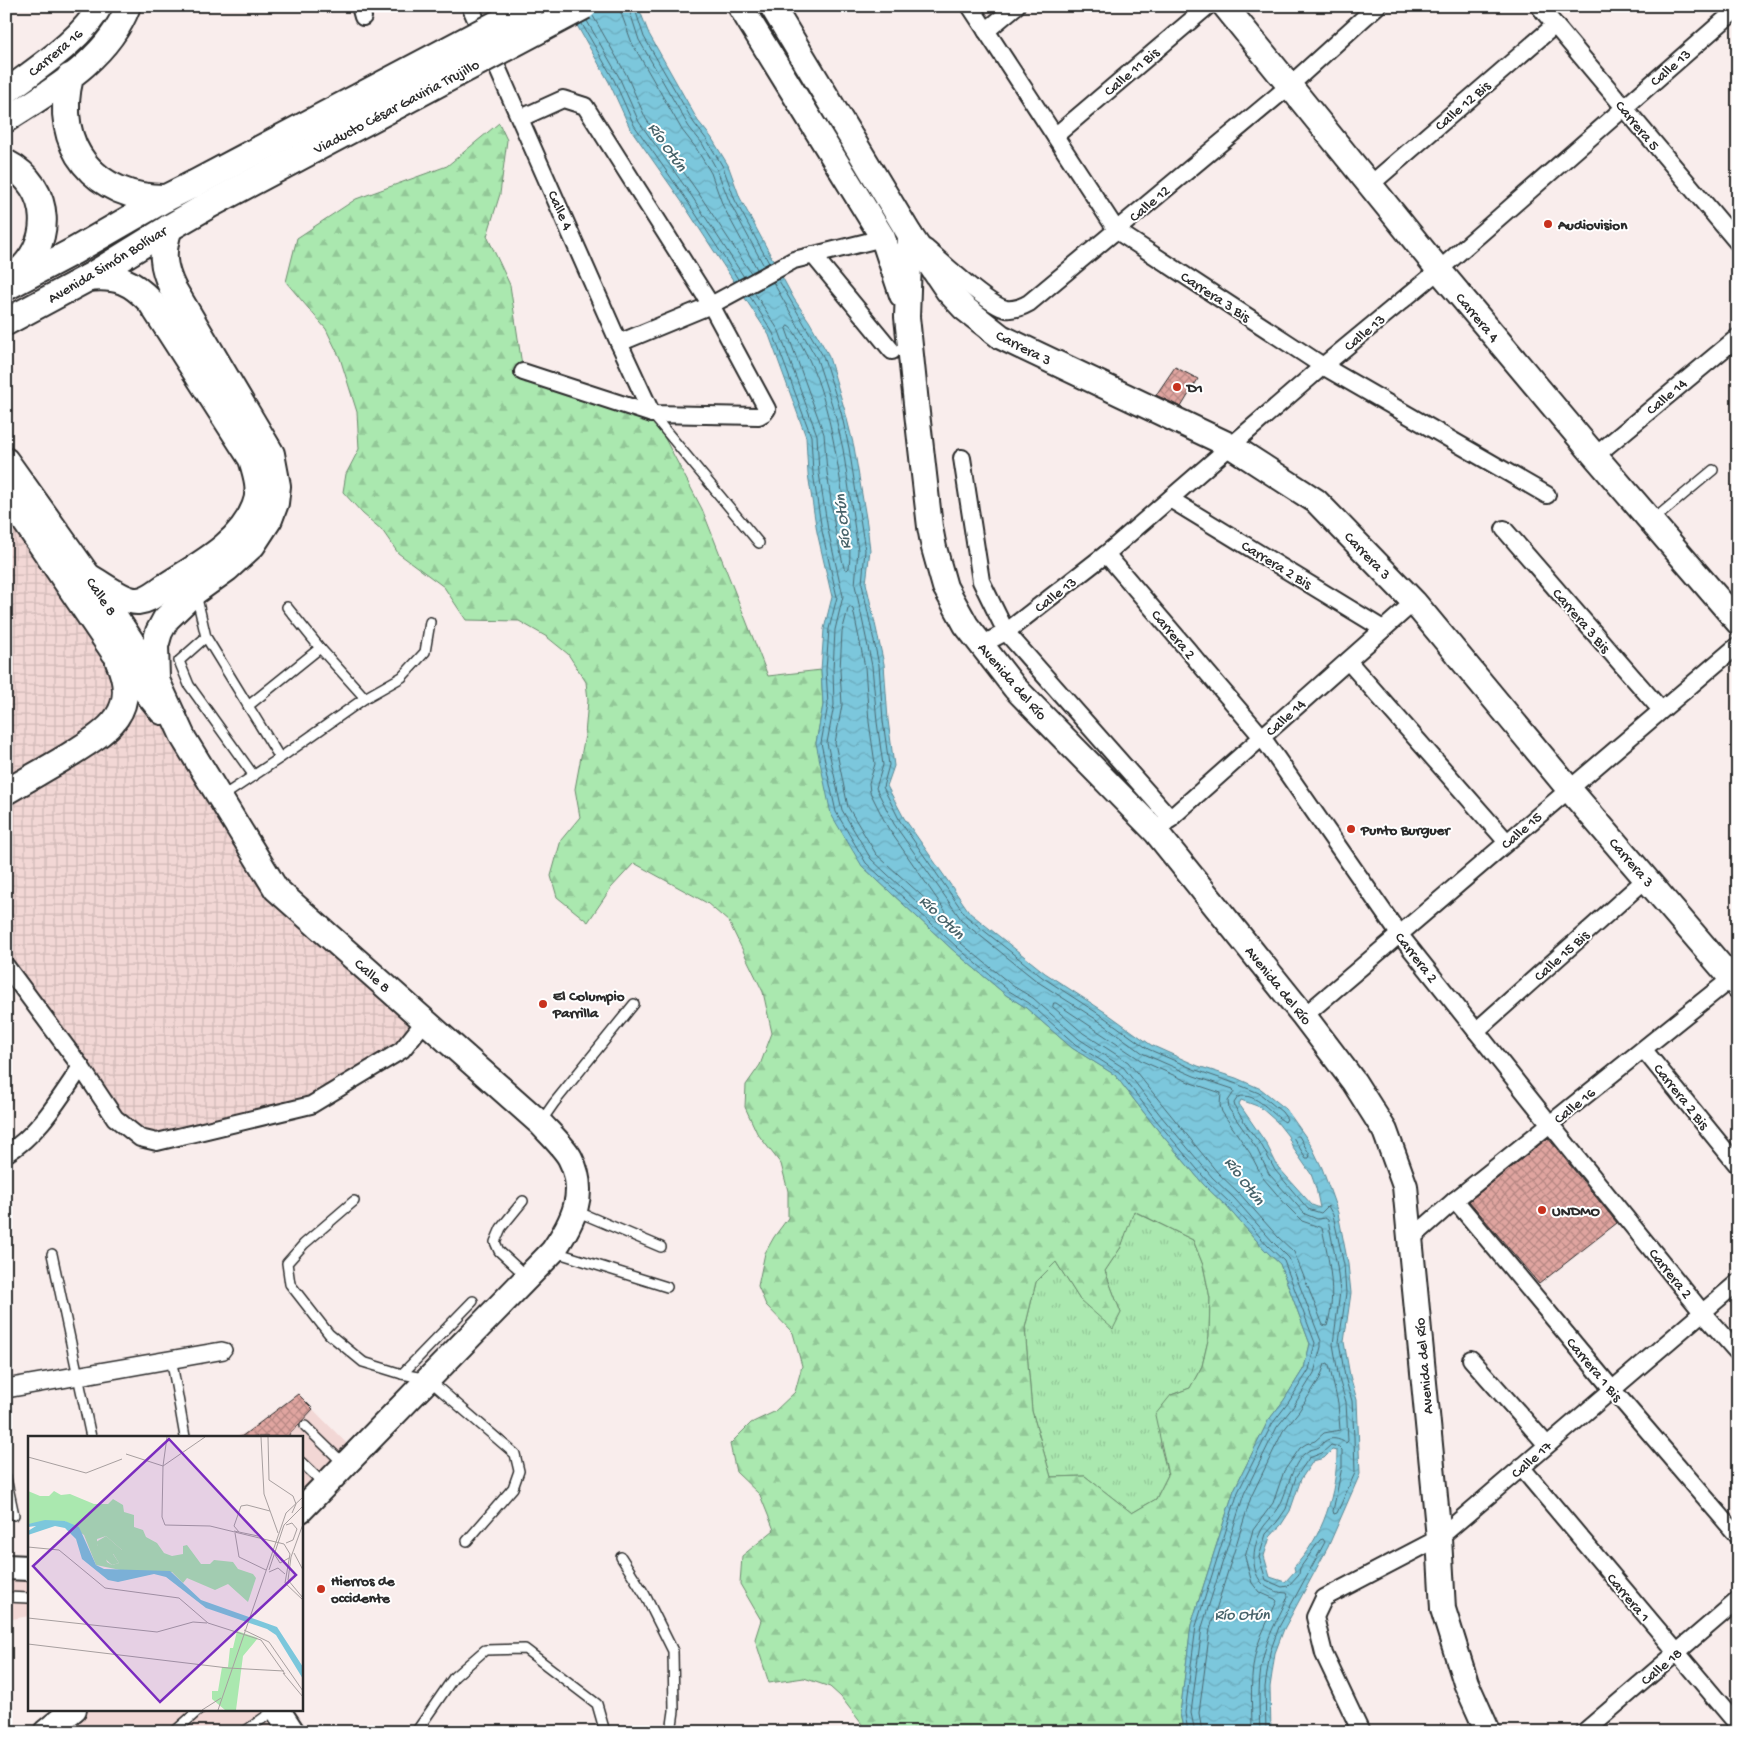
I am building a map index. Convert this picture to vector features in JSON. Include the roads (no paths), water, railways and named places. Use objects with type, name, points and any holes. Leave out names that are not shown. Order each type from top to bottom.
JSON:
[{"type":"main road","name":"Viaducto César Gaviria Trujillo","points":[[194,184],[532,6]]},
{"type":"main road","name":"Viaducto César Gaviria Trujillo","points":[[207,206],[584,6]]},
{"type":"main road","points":[[70,77],[66,93],[65,110],[72,142],[80,158],[103,181],[118,190],[150,198],[166,198]]},
{"type":"main road","points":[[6,163],[25,176],[33,186],[42,209],[43,220],[38,247],[30,260],[6,281]]},
{"type":"main road","name":"Avenida Simón Bolívar","points":[[6,288],[194,184]]},
{"type":"main road","name":"Avenida Simón Bolívar","points":[[6,322],[88,278],[207,206]]},
{"type":"main road","points":[[156,678],[155,646],[159,632],[166,619],[195,591],[241,557],[257,539],[269,519],[275,503],[277,486],[271,454],[173,289],[166,274],[163,259],[164,243],[169,228]]},
{"type":"main road","points":[[88,278],[105,277],[123,280],[139,289],[151,302],[252,459],[258,475],[259,489],[256,506],[249,520],[239,532],[207,560],[153,596],[138,601],[121,596],[90,578]]},
{"type":"street","points":[[6,120],[70,77],[104,48],[124,18],[128,6]]},
{"type":"street","name":"Calle 4","points":[[470,6],[652,414]]},
{"type":"street","points":[[740,6],[884,238],[907,316]]},
{"type":"street","name":"Carrera 3","points":[[772,6],[910,235],[948,291],[970,313],[1001,336],[1231,446],[1316,501],[1414,602],[1569,789],[1646,879],[1736,979]]},
{"type":"street","name":"Carrera 3 Bis","points":[[970,6],[1116,230],[1323,366],[1547,495]]},
{"type":"street","points":[[986,31],[1016,6]]},
{"type":"street","name":"Calle 11 Bis","points":[[1055,136],[1208,6]]},
{"type":"street","name":"Carrera 4","points":[[1225,6],[1438,270],[1738,622]]},
{"type":"street","name":"Calle 12","points":[[910,235],[993,304],[1007,309],[1019,308],[1028,303],[1289,86],[1377,6]]},
{"type":"street","name":"Carrera 5","points":[[1539,6],[1738,243]]},
{"type":"street","name":"Carrera 16","points":[[6,92],[76,36],[90,21],[99,7]]},
{"type":"street","name":"Calle 13","points":[[981,645],[1006,632],[1106,554],[1323,366],[1438,270],[1738,8]]},
{"type":"street","name":"Calle 12 Bis","points":[[1370,185],[1555,25]]},
{"type":"street","points":[[521,118],[563,98],[585,106],[711,305],[767,409],[759,416],[652,414],[523,372]]},
{"type":"street","points":[[907,316],[910,235]]},
{"type":"street","points":[[619,343],[711,305],[794,260],[884,238]]},
{"type":"street","points":[[813,255],[892,351]]},
{"type":"street","name":"Avenida del Río","points":[[907,316],[934,548],[945,587],[966,625],[1015,688],[1163,825],[1354,1082],[1386,1130],[1406,1186],[1439,1538],[1443,1609],[1466,1684],[1488,1732]]},
{"type":"street","name":"Calle 14","points":[[1595,456],[1738,337]]},
{"type":"street","points":[[962,458],[981,581],[1006,632],[1163,825]]},
{"type":"street","name":"Calle 8","points":[[6,460],[90,578],[156,678],[184,739],[276,889],[540,1123],[570,1156],[577,1177],[577,1203]]},
{"type":"street","name":"Calle 8","points":[[6,494],[114,653],[184,739]]},
{"type":"street","name":"Carrera 2 Bis","points":[[1170,499],[1383,629]]},
{"type":"street","name":"Carrera 3 Bis","points":[[1504,530],[1661,710]]},
{"type":"street","name":"Carrera 2","points":[[1106,554],[1262,737],[1399,934],[1702,1312],[1738,1353]]},
{"type":"street","name":"Calle 14","points":[[1163,825],[1414,602]]},
{"type":"street","name":"Calle 15","points":[[1304,1016],[1738,645]]},
{"type":"street","points":[[6,792],[97,738],[112,726],[121,710],[125,692],[123,674],[114,653]]},
{"type":"street","points":[[1348,661],[1507,842]]},
{"type":"street","name":"Calle 15 Bis","points":[[1476,1032],[1646,879]]},
{"type":"street","points":[[6,966],[81,1067],[115,1118],[140,1138],[157,1142],[311,1105],[402,1050],[425,1021]]},
{"type":"street","name":"Calle 16","points":[[1412,1238],[1455,1200],[1550,1124],[1736,979]]},
{"type":"street","name":"Carrera 2 Bis","points":[[1644,1050],[1738,1166]]},
{"type":"street","points":[[6,1154],[19,1146],[44,1120],[81,1067]]},
{"type":"street","name":"Carrera 1 Bis","points":[[1455,1200],[1612,1389],[1738,1536]]},
{"type":"street","points":[[302,1509],[553,1251],[567,1231],[577,1203]]},
{"type":"street","name":"Calle 17","points":[[1361,1732],[1324,1654],[1315,1617],[1324,1598],[1439,1538],[1738,1282]]},
{"type":"street","points":[[1471,1359],[1547,1445]]},
{"type":"street","name":"Carrera 1","points":[[1521,1467],[1738,1725]]},
{"type":"street","points":[[6,1567],[28,1568]]},
{"type":"street","name":"Calle 18","points":[[1584,1732],[1738,1600]]},
{"type":"street","points":[[46,1732],[73,1710]]},
{"type":"street","points":[[278,1710],[292,1732]]},
{"type":"lane","points":[[652,414],[759,543]]},
{"type":"lane","points":[[1652,522],[1713,470]]},
{"type":"lane","points":[[195,591],[206,637],[280,758]]},
{"type":"lane","points":[[287,606],[320,648],[365,698]]},
{"type":"lane","points":[[220,798],[365,698],[402,677],[425,652],[430,622]]},
{"type":"lane","points":[[206,637],[179,661],[189,685],[254,776]]},
{"type":"lane","points":[[248,706],[320,648]]},
{"type":"lane","points":[[540,1123],[634,1004]]},
{"type":"lane","points":[[354,1201],[304,1244],[287,1263],[290,1284],[329,1334],[363,1362],[428,1380],[515,1454],[519,1470],[513,1488],[467,1541]]},
{"type":"lane","points":[[522,1201],[501,1228],[495,1242],[499,1251],[527,1277]]},
{"type":"lane","points":[[577,1203],[661,1247]]},
{"type":"lane","points":[[553,1251],[667,1287]]},
{"type":"lane","points":[[52,1254],[91,1436]]},
{"type":"lane","points":[[402,1374],[473,1301]]},
{"type":"lane","points":[[6,1384],[78,1376],[172,1363],[224,1354],[227,1350],[222,1347],[78,1376],[6,1393]]},
{"type":"lane","points":[[172,1363],[185,1436]]},
{"type":"lane","points":[[305,1426],[345,1465]]},
{"type":"lane","points":[[302,1463],[325,1485]]},
{"type":"lane","points":[[6,1478],[14,1515]]},
{"type":"lane","points":[[621,1556],[645,1595],[673,1651],[674,1711],[671,1732]]},
{"type":"lane","points":[[6,1597],[28,1598]]},
{"type":"lane","points":[[416,1732],[454,1677],[485,1650],[525,1649],[597,1704],[605,1732]]},
{"type":"lane","points":[[174,1732],[199,1710]]},
{"type":"lane","points":[[244,1732],[276,1710]]},
{"type":"water","name":"Río Otún","points":[[566,6],[638,6],[649,34],[698,121],[711,137],[728,165],[740,198],[794,299],[828,354],[854,447],[867,524],[870,550],[866,583],[884,664],[894,766],[887,786],[904,818],[970,913],[1045,973],[1151,1045],[1198,1066],[1236,1078],[1261,1089],[1286,1109],[1310,1143],[1322,1168],[1338,1213],[1348,1264],[1351,1293],[1344,1342],[1350,1376],[1357,1400],[1360,1474],[1328,1547],[1284,1629],[1275,1653],[1270,1687],[1271,1732],[1184,1732],[1180,1714],[1191,1625],[1234,1490],[1268,1421],[1304,1368],[1310,1344],[1280,1264],[1204,1185],[1115,1075],[1072,1048],[1025,1007],[1006,995],[955,952],[862,866],[831,814],[816,743],[823,705],[821,670],[824,629],[832,597],[817,532],[808,474],[806,437],[769,335],[682,202],[630,128],[609,82]],"holes":[[[1241,1100],[1260,1107],[1277,1122],[1288,1136],[1293,1148],[1311,1174],[1320,1208],[1312,1205],[1278,1167],[1266,1143],[1239,1104]],[[1332,1450],[1337,1451],[1334,1483],[1331,1498],[1320,1528],[1313,1542],[1294,1567],[1295,1571],[1285,1582],[1270,1577],[1264,1556],[1270,1537],[1290,1511],[1301,1479],[1313,1461],[1324,1458]]]},
{"type":"place","name":"Audiovision","points":[[1548,224]]},
{"type":"place","name":"D1","points":[[1177,387]]},
{"type":"place","name":"Punto Burguer","points":[[1351,829]]},
{"type":"place","name":"El Columpio Parrilla","points":[[543,1004]]},
{"type":"place","name":"UNDMO","points":[[1542,1210]]},
{"type":"place","name":"Hierros de occidente","points":[[321,1589]]}]
